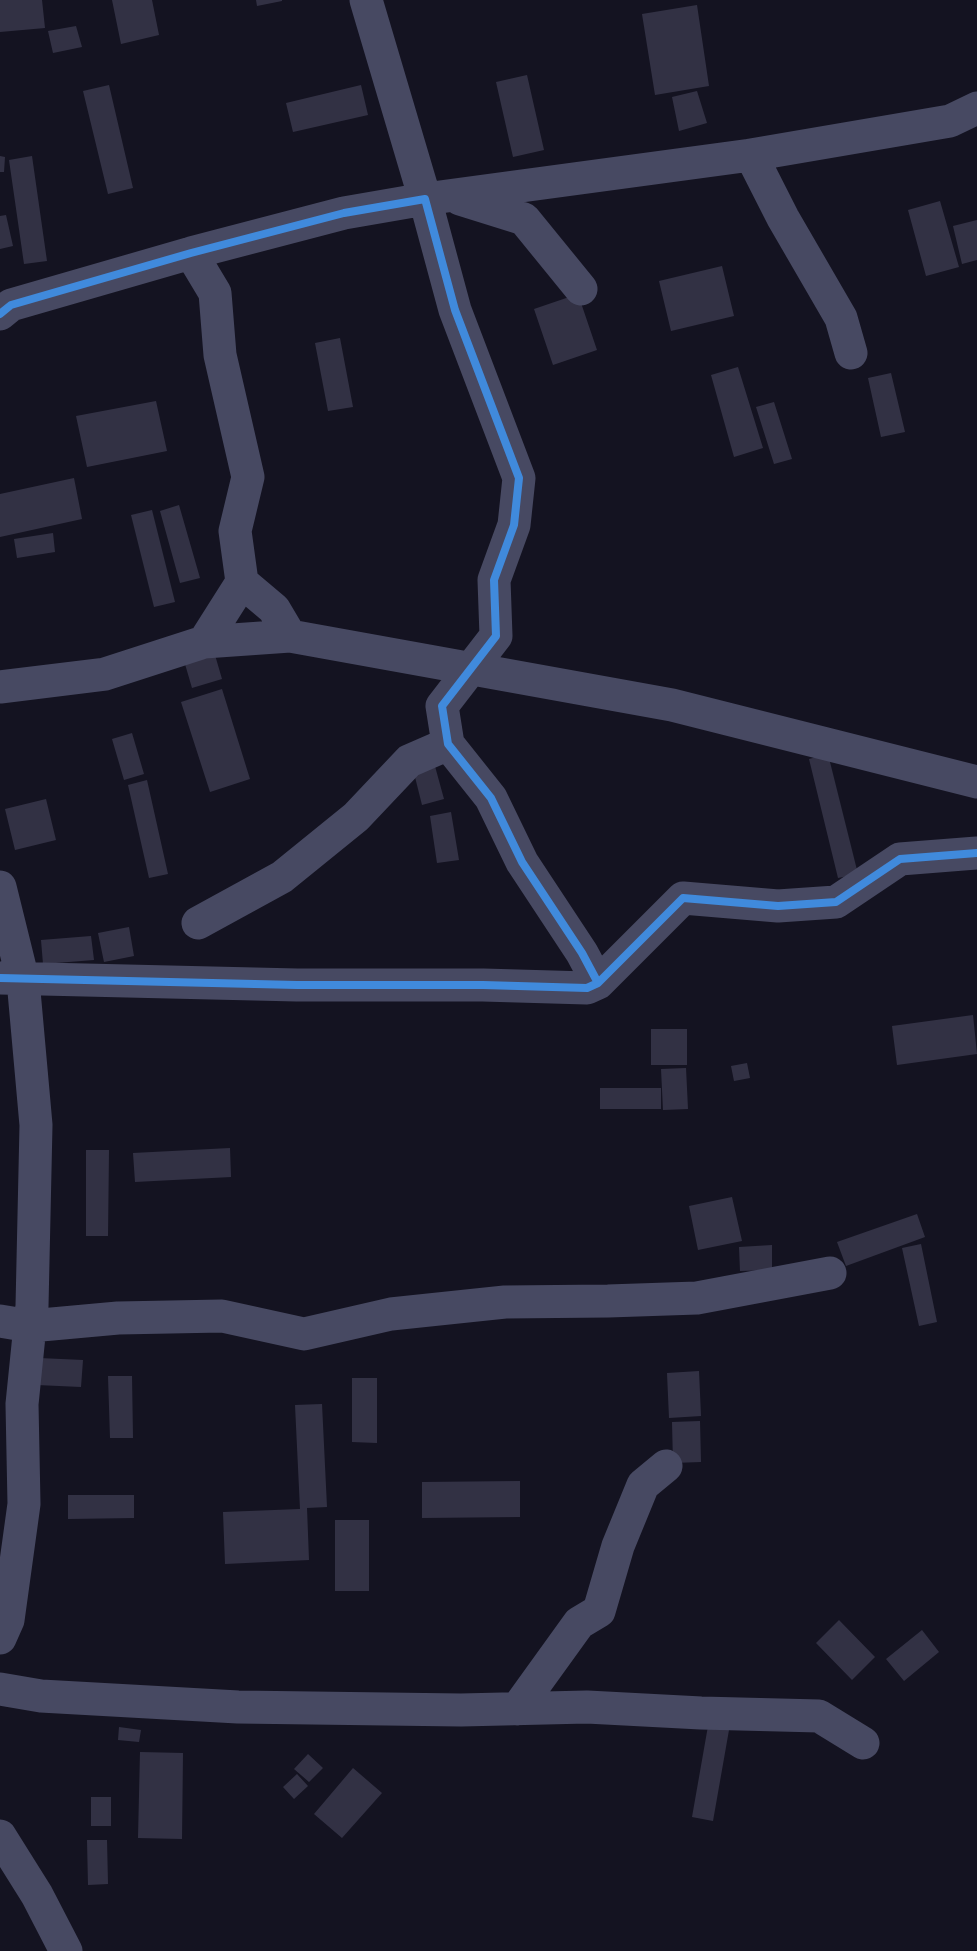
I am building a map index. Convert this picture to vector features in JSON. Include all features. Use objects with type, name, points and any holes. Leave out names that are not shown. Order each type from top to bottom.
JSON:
[{"type":"street","points":[[366,0],[437,197],[455,310],[519,478],[514,525],[494,580],[496,636],[513,659],[535,680]]},
{"type":"street","points":[[0,314],[11,305],[191,253],[344,213],[437,197],[751,155],[950,121],[977,108]]},
{"type":"street","points":[[751,155],[783,218],[841,318],[851,353]]},
{"type":"street","points":[[437,197],[524,219],[581,289]]},
{"type":"street","points":[[191,253],[214,293],[220,355],[248,477],[235,531],[242,582],[204,642]]},
{"type":"street","points":[[242,582],[274,609],[290,636]]},
{"type":"street","points":[[0,687],[105,674],[204,642],[290,636],[672,705],[977,782]]},
{"type":"street","points":[[442,706],[496,636]]},
{"type":"street","points":[[421,660],[442,706],[447,744],[491,798],[522,862],[582,953],[598,982]]},
{"type":"street","points":[[198,923],[282,877],[356,817],[409,760],[447,744]]},
{"type":"street","points":[[11,978],[297,985],[483,985],[587,988],[598,982],[683,898],[778,906],[836,902],[900,859],[977,853]]},
{"type":"street","points":[[0,887],[11,978],[36,1125],[15,1323],[22,1404],[24,1504],[8,1620],[0,1638]]},
{"type":"street","points":[[15,1323],[222,1316],[304,1334],[391,1314],[505,1302],[697,1298],[830,1273]]},
{"type":"street","points":[[517,1709],[579,1623],[599,1611],[618,1546],[643,1485],[666,1466]]},
{"type":"street","points":[[0,1689],[41,1696],[238,1707],[461,1710],[586,1707],[819,1716],[863,1743]]},
{"type":"street","points":[[0,1836],[37,1895],[66,1951]]},
{"type":"building","points":[[0,0],[42,0],[45,28],[0,32]]},
{"type":"building","points":[[112,0],[152,0],[159,35],[121,44]]},
{"type":"building","points":[[256,0],[282,0],[282,1],[257,6]]},
{"type":"building","points":[[697,5],[709,86],[655,95],[642,14]]},
{"type":"building","points":[[76,26],[82,47],[53,53],[48,31]]},
{"type":"building","points":[[527,75],[544,150],[513,157],[496,82]]},
{"type":"building","points":[[109,85],[133,188],[108,194],[83,91]]},
{"type":"building","points":[[361,85],[368,115],[293,132],[286,103]]},
{"type":"building","points":[[697,91],[707,123],[679,131],[672,97]]},
{"type":"building","points":[[0,156],[5,157],[4,172],[0,172]]},
{"type":"building","points":[[32,156],[47,261],[24,264],[9,160]]},
{"type":"building","points":[[940,201],[959,267],[926,276],[908,210]]},
{"type":"building","points":[[6,215],[13,246],[0,249],[0,216]]},
{"type":"building","points":[[977,220],[977,260],[962,264],[953,226]]},
{"type":"building","points":[[722,266],[734,316],[671,331],[659,281]]},
{"type":"building","points":[[578,294],[597,350],[553,365],[534,309]]},
{"type":"building","points":[[340,338],[353,407],[328,411],[315,343]]},
{"type":"building","points":[[738,367],[763,448],[734,457],[711,375]]},
{"type":"building","points":[[891,373],[905,432],[881,437],[868,378]]},
{"type":"building","points":[[156,401],[167,451],[87,467],[76,416]]},
{"type":"building","points":[[774,402],[792,459],[774,464],[756,407]]},
{"type":"building","points":[[74,478],[82,519],[0,537],[0,494]]},
{"type":"building","points":[[179,505],[200,578],[180,583],[160,511]]},
{"type":"building","points":[[152,510],[175,602],[154,607],[131,515]]},
{"type":"building","points":[[53,533],[55,552],[17,558],[14,539]]},
{"type":"building","points":[[215,655],[222,679],[192,688],[185,664]]},
{"type":"building","points":[[222,689],[250,779],[210,792],[181,702]]},
{"type":"building","points":[[132,733],[144,774],[124,780],[112,739]]},
{"type":"building","points":[[828,754],[858,874],[838,878],[809,759]]},
{"type":"building","points":[[433,759],[444,799],[422,805],[412,765]]},
{"type":"building","points":[[147,780],[168,874],[149,878],[128,785]]},
{"type":"building","points":[[46,799],[56,840],[15,850],[5,809]]},
{"type":"building","points":[[451,812],[459,860],[437,863],[430,816]]},
{"type":"building","points":[[129,927],[134,956],[104,962],[98,933]]},
{"type":"building","points":[[91,936],[94,960],[43,964],[41,940]]},
{"type":"building","points":[[973,1015],[977,1054],[897,1065],[892,1026]]},
{"type":"building","points":[[651,1029],[687,1029],[687,1065],[651,1065]]},
{"type":"building","points":[[747,1063],[750,1078],[734,1081],[731,1066]]},
{"type":"building","points":[[686,1068],[688,1109],[663,1110],[661,1069]]},
{"type":"building","points":[[600,1088],[661,1088],[661,1109],[600,1109]]},
{"type":"building","points":[[230,1148],[231,1177],[135,1182],[133,1153]]},
{"type":"building","points":[[86,1150],[109,1150],[108,1236],[86,1236]]},
{"type":"building","points":[[732,1197],[742,1241],[698,1250],[689,1206]]},
{"type":"building","points":[[917,1214],[925,1237],[846,1266],[837,1242]]},
{"type":"building","points":[[921,1244],[937,1322],[919,1326],[902,1248]]},
{"type":"building","points":[[772,1245],[772,1270],[740,1271],[739,1247]]},
{"type":"building","points":[[39,1358],[83,1360],[81,1387],[37,1385]]},
{"type":"building","points":[[699,1371],[701,1416],[669,1418],[667,1373]]},
{"type":"building","points":[[108,1376],[132,1376],[133,1438],[110,1438]]},
{"type":"building","points":[[352,1378],[377,1378],[377,1443],[352,1442]]},
{"type":"building","points":[[322,1404],[327,1507],[307,1508],[309,1560],[225,1564],[223,1512],[300,1509],[295,1405]]},
{"type":"building","points":[[700,1421],[701,1462],[673,1463],[672,1422]]},
{"type":"building","points":[[520,1481],[520,1517],[422,1518],[422,1482]]},
{"type":"building","points":[[68,1495],[134,1495],[134,1518],[68,1519]]},
{"type":"building","points":[[335,1520],[369,1520],[369,1591],[335,1591]]},
{"type":"building","points":[[839,1620],[875,1657],[852,1680],[816,1643]]},
{"type":"building","points":[[922,1630],[939,1652],[904,1681],[886,1659]]},
{"type":"building","points":[[708,1726],[729,1730],[713,1821],[692,1817]]},
{"type":"building","points":[[119,1727],[141,1730],[139,1742],[118,1740]]},
{"type":"building","points":[[140,1752],[183,1753],[182,1839],[138,1838]]},
{"type":"building","points":[[308,1754],[323,1768],[309,1782],[294,1769]]},
{"type":"building","points":[[353,1768],[382,1793],[342,1838],[314,1814]]},
{"type":"building","points":[[297,1774],[308,1786],[294,1799],[283,1787]]},
{"type":"building","points":[[91,1797],[111,1797],[111,1826],[91,1826]]},
{"type":"building","points":[[87,1840],[107,1840],[108,1884],[88,1885]]},
{"type":"cycle path","points":[[0,314],[11,305],[191,253],[344,213],[425,199],[455,310],[519,478],[514,525],[494,580],[496,636],[442,706],[448,744],[491,798],[522,862],[582,953],[598,983]]},
{"type":"cycle path","points":[[0,978],[297,985],[483,985],[587,988],[598,983],[683,898],[778,906],[836,902],[900,859],[977,853]]}]
